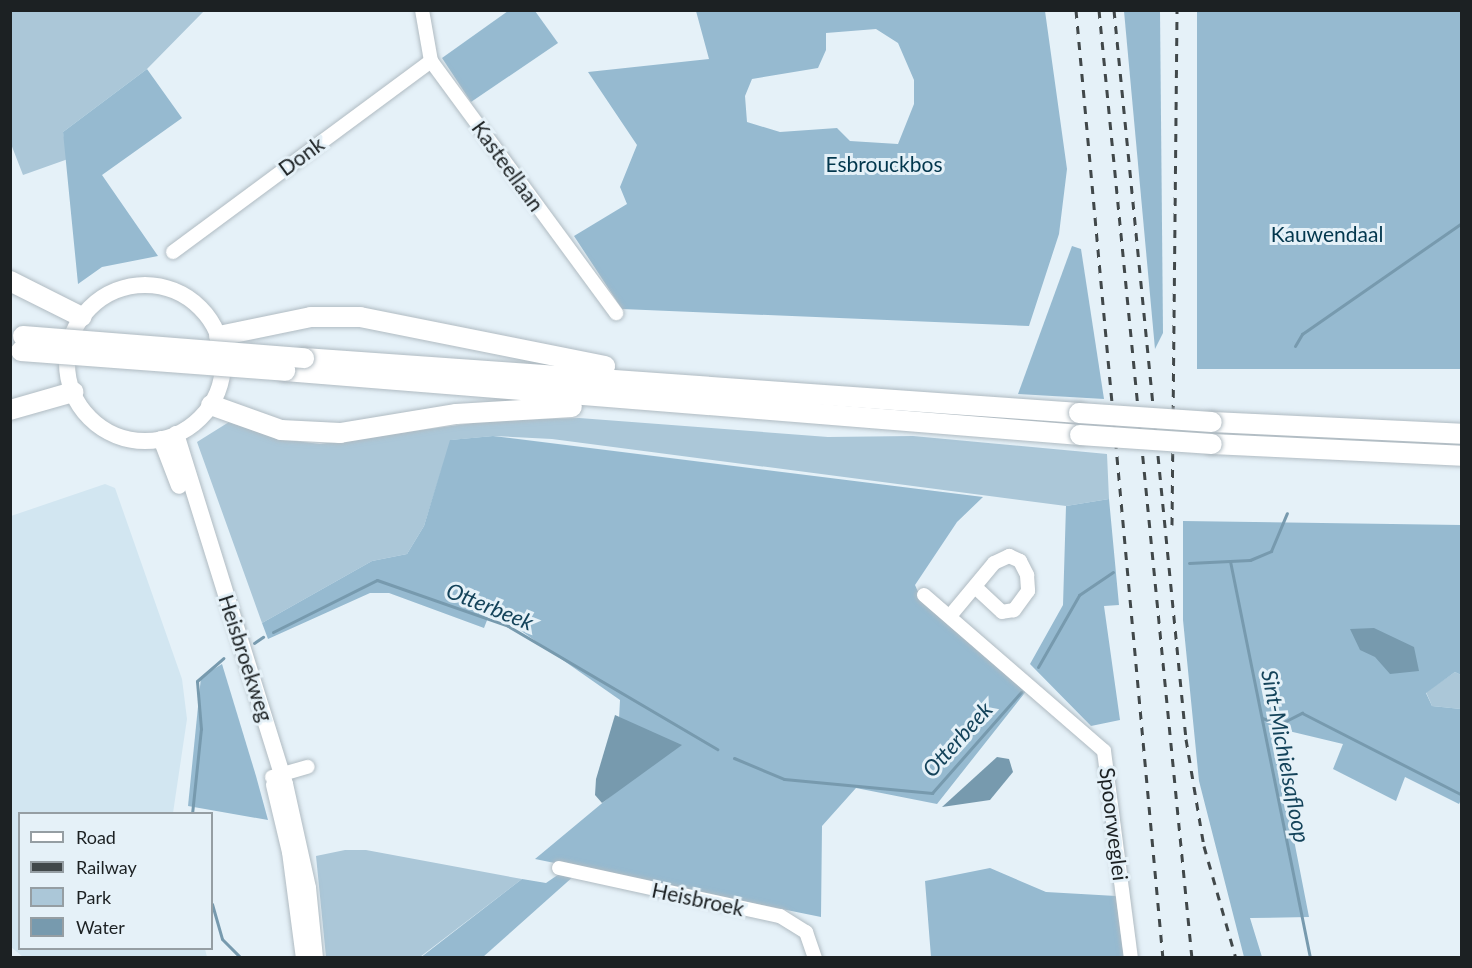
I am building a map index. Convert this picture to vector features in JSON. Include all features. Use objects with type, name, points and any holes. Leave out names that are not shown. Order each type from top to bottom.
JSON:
[{"type":"highway","points":[[10,281],[82,317]]},
{"type":"highway","points":[[219,336],[311,317],[360,317],[620,368],[645,380]]},
{"type":"highway","points":[[16,344],[304,358],[645,380],[1212,422],[1461,434]]},
{"type":"highway","points":[[16,344],[285,371],[622,400],[1212,444],[1461,456]]},
{"type":"highway","points":[[10,410],[72,392]]},
{"type":"highway","points":[[211,405],[281,430],[340,434],[456,414],[622,400]]},
{"type":"main road","points":[[153,285],[192,299],[219,336],[224,366],[211,405],[168,437],[131,439],[103,429],[72,392],[67,354],[82,317],[112,292],[153,285]]},
{"type":"main road","name":"Heisbroekweg","points":[[168,437],[277,775],[308,888],[315,957]]},
{"type":"main road","name":"Heisbroekweg","points":[[277,775],[304,957]]},
{"type":"street","name":"Kasteellaan","points":[[422,10],[431,61],[616,313]]},
{"type":"street","name":"Donk","points":[[173,252],[431,61]]},
{"type":"street","points":[[950,616],[976,588]]},
{"type":"street","name":"Spoorweglei","points":[[924,595],[1104,751],[1131,957]]},
{"type":"street","points":[[277,775],[308,767]]},
{"type":"street","name":"Heisbroek","points":[[559,868],[780,916],[807,932],[815,957]]},
{"type":"shaded area","points":[[105,484],[115,488],[182,679],[187,719],[173,812],[18,812],[18,950],[205,950],[207,957],[23,957],[11,947],[11,516]]},
{"type":"green space","points":[[10,11],[204,11],[147,69],[63,132],[68,159],[23,175],[11,144]]},
{"type":"green space","points":[[508,11],[535,11],[558,43],[471,102],[442,58]]},
{"type":"green space","name":"Esbrouckbos","points":[[696,11],[1045,11],[1067,169],[1059,234],[1029,326],[622,309],[574,236],[627,204],[620,187],[637,145],[588,72],[709,59]],"holes":[[[876,29],[898,43],[914,80],[914,104],[898,144],[850,141],[837,128],[780,132],[747,122],[745,96],[752,79],[818,68],[826,50],[826,33]]]},
{"type":"green space","points":[[1124,11],[1160,11],[1163,333],[1155,349]]},
{"type":"green space","name":"Kauwendaal","points":[[1197,11],[1461,11],[1461,369],[1197,369]]},
{"type":"green space","points":[[147,69],[182,118],[102,175],[158,256],[102,267],[78,284],[63,132]]},
{"type":"green space","points":[[1072,246],[1081,249],[1104,399],[1018,394]]},
{"type":"green space","points":[[579,418],[828,437],[913,436],[1107,454],[1109,499],[1066,506],[552,439],[493,436],[451,440],[424,526],[407,554],[372,561],[262,623],[197,442],[229,422],[279,439],[320,444],[488,421]]},
{"type":"green space","points":[[493,436],[983,497],[957,522],[915,585],[923,603],[1027,690],[937,804],[856,788],[822,826],[821,917],[535,859],[666,750],[619,719],[620,700],[491,610],[484,628],[389,593],[370,593],[268,639],[262,623],[372,561],[407,554],[424,526],[450,440]]},
{"type":"green space","points":[[1109,499],[1119,605],[1104,606],[1120,720],[1091,726],[1030,664],[1063,605],[1066,506]]},
{"type":"green space","points":[[1183,521],[1461,525],[1461,675],[1455,672],[1426,693],[1432,706],[1461,709],[1461,800],[1459,804],[1405,777],[1396,801],[1333,769],[1343,744],[1272,727],[1309,917],[1250,918],[1262,957],[1244,957],[1199,781],[1183,620]]},
{"type":"green space","points":[[222,664],[268,820],[188,806],[201,677]]},
{"type":"green space","points":[[1455,672],[1461,675],[1461,709],[1432,706],[1426,692]]},
{"type":"green space","points":[[345,850],[366,850],[522,879],[420,957],[326,957],[316,856]]},
{"type":"green space","points":[[990,868],[1046,892],[1116,896],[1124,957],[931,957],[925,881]]},
{"type":"green space","points":[[562,872],[575,875],[483,957],[420,958],[522,879],[546,883]]},
{"type":"water","points":[[1374,628],[1414,647],[1419,671],[1390,674],[1375,657],[1360,650],[1350,629]]},
{"type":"water","points":[[615,715],[682,745],[602,803],[595,795],[596,779]]},
{"type":"water","points":[[997,757],[1009,759],[1013,772],[990,800],[942,807]]},
{"type":"waterway","name":"Otterbeek","points":[[1295,346],[1302,334],[1462,223]]},
{"type":"waterway","name":"Otterbeek","points":[[1189,563],[1250,560],[1271,551],[1287,513]]},
{"type":"waterway","name":"Sint-Michielsafloop","points":[[1230,561],[1310,958]]},
{"type":"waterway","name":"Otterbeek","points":[[1038,667],[1079,595],[1113,572]]},
{"type":"waterway","name":"Otterbeek","points":[[273,632],[377,580],[508,626],[717,749]]},
{"type":"waterway","name":"Otterbeek","points":[[254,643],[263,637]]},
{"type":"waterway","name":"Otterbeek","points":[[192,812],[201,729],[197,681],[223,658]]},
{"type":"waterway","name":"Otterbeek","points":[[734,758],[784,779],[932,793],[1021,692]]},
{"type":"waterway","points":[[1262,718],[1280,724],[1302,713],[1462,795]]},
{"type":"waterway","name":"Otterbeek","points":[[213,908],[222,939],[241,958]]},
{"type":"railway","points":[[1076,10],[1163,958]]},
{"type":"railway","points":[[1099,10],[1192,958]]},
{"type":"railway","points":[[1114,10],[1186,739],[1204,846],[1236,958]]},
{"type":"railway","points":[[1172,525],[1177,10]]}]
